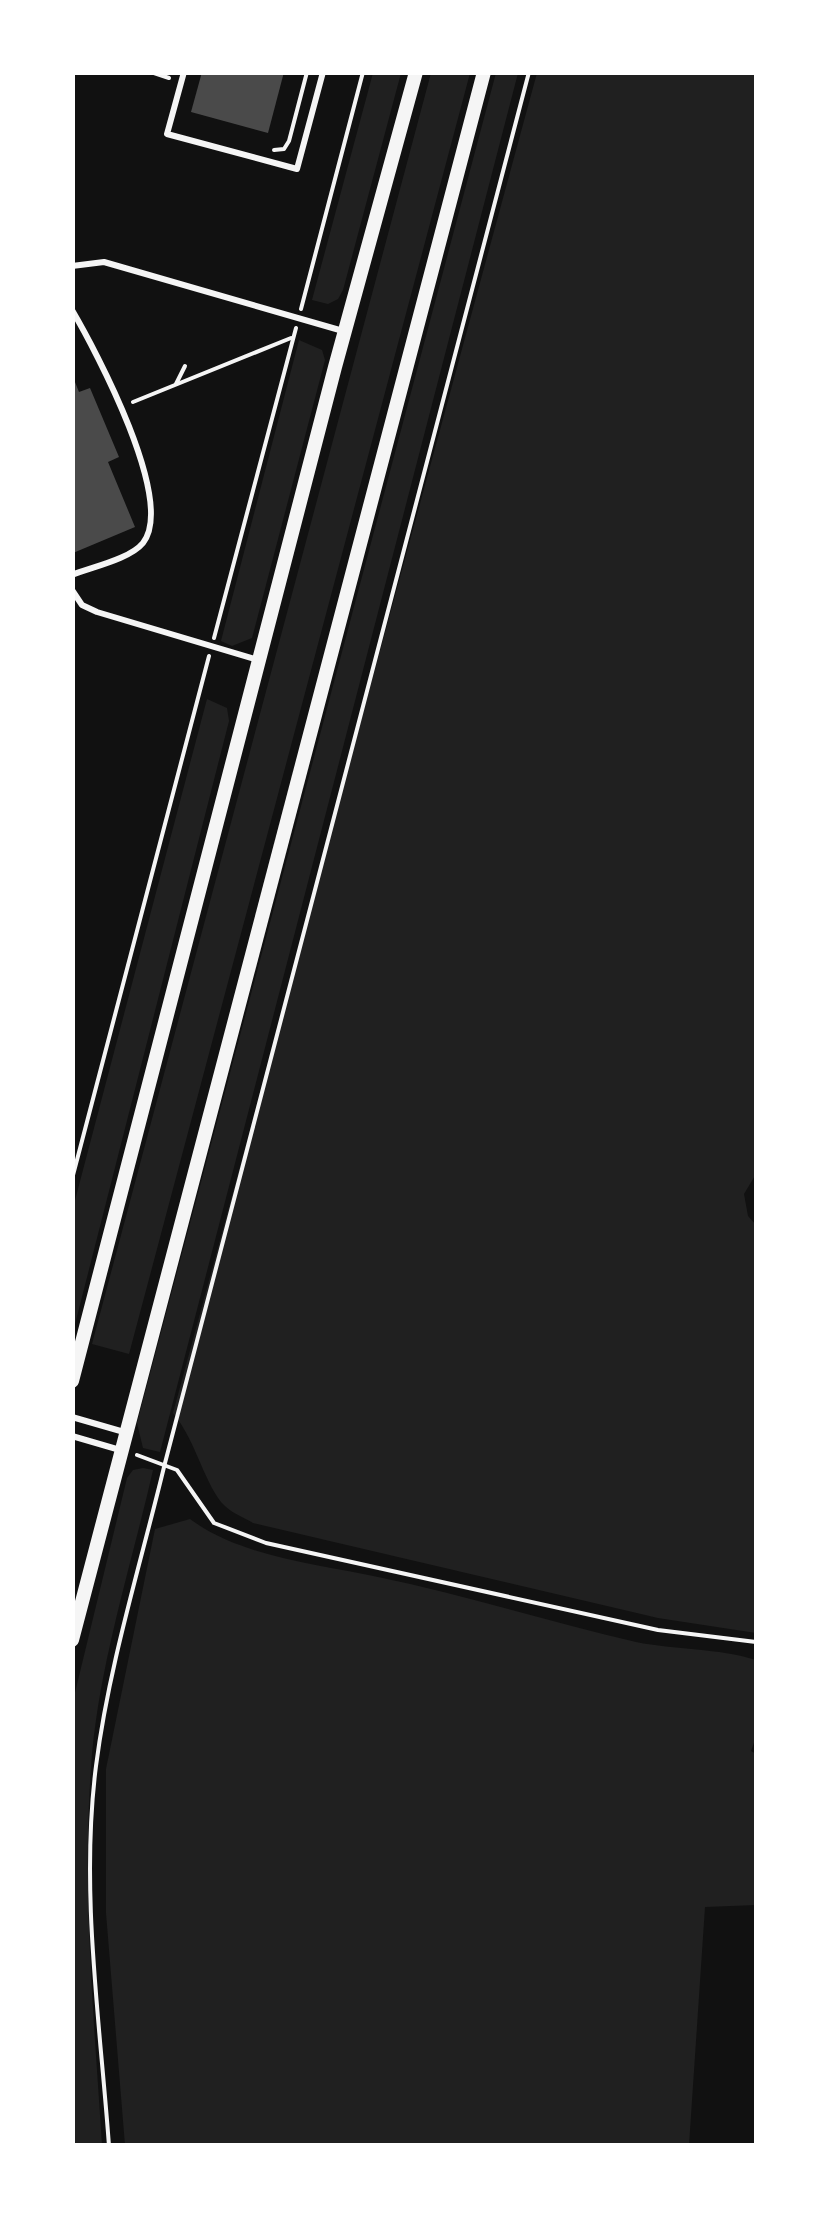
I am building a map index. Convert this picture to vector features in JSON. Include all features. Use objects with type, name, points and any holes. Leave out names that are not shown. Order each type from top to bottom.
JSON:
[{"type":"street","points":[[72,1381],[344,331],[416,72]]},
{"type":"street","points":[[72,1640],[484,72]]},
{"type":"lane","points":[[184,72],[168,134],[297,169],[323,72]]},
{"type":"lane","points":[[72,266],[104,262],[344,331]]},
{"type":"lane","points":[[72,310],[122,407],[151,512],[150,533],[140,547],[72,576]]},
{"type":"lane","points":[[72,590],[82,605],[97,612],[258,660]]},
{"type":"lane","points":[[72,1417],[126,1432]]},
{"type":"lane","points":[[72,1436],[121,1450]]},
{"type":"path","points":[[272,150],[284,149],[289,141],[307,72]]},
{"type":"path","points":[[72,1179],[364,72]]},
{"type":"path","points":[[109,2146],[91,1874],[96,1767],[165,1463],[530,72]]},
{"type":"path","points":[[122,407],[294,337]]},
{"type":"path","points":[[175,386],[185,366]]},
{"type":"path","points":[[121,1450],[165,1463],[187,1479],[214,1524],[266,1542],[658,1630],[756,1642]]},
{"type":"shaded area","points":[[373,73],[401,73],[343,290],[338,299],[328,304],[312,300]]},
{"type":"shaded area","points":[[431,73],[470,73],[129,1354],[92,1344]]},
{"type":"shaded area","points":[[496,73],[518,73],[160,1452],[143,1448],[137,1423]]},
{"type":"shaded area","points":[[537,73],[756,73],[756,1174],[744,1194],[748,1216],[756,1225],[756,1633],[658,1618],[253,1523],[228,1509],[218,1498],[173,1413]]},
{"type":"shaded area","points":[[299,340],[322,350],[325,360],[252,638],[232,646],[221,641]]},
{"type":"shaded area","points":[[207,699],[227,708],[229,721],[73,1332],[73,1208]]},
{"type":"shaded area","points":[[133,1470],[153,1470],[108,1655],[91,1767],[88,1909],[102,2145],[73,2145],[73,1701],[127,1478]]},
{"type":"shaded area","points":[[190,1519],[232,1542],[280,1557],[410,1584],[636,1642],[756,1660],[756,1737],[751,1751],[756,1754],[756,1905],[705,1907],[689,2145],[125,2145],[106,1913],[106,1769],[155,1529]]},
{"type":"building","points":[[202,72],[284,72],[268,133],[191,112]]},
{"type":"building","points":[[73,377],[79,392],[90,388],[119,457],[108,462],[135,527],[73,553]]}]
